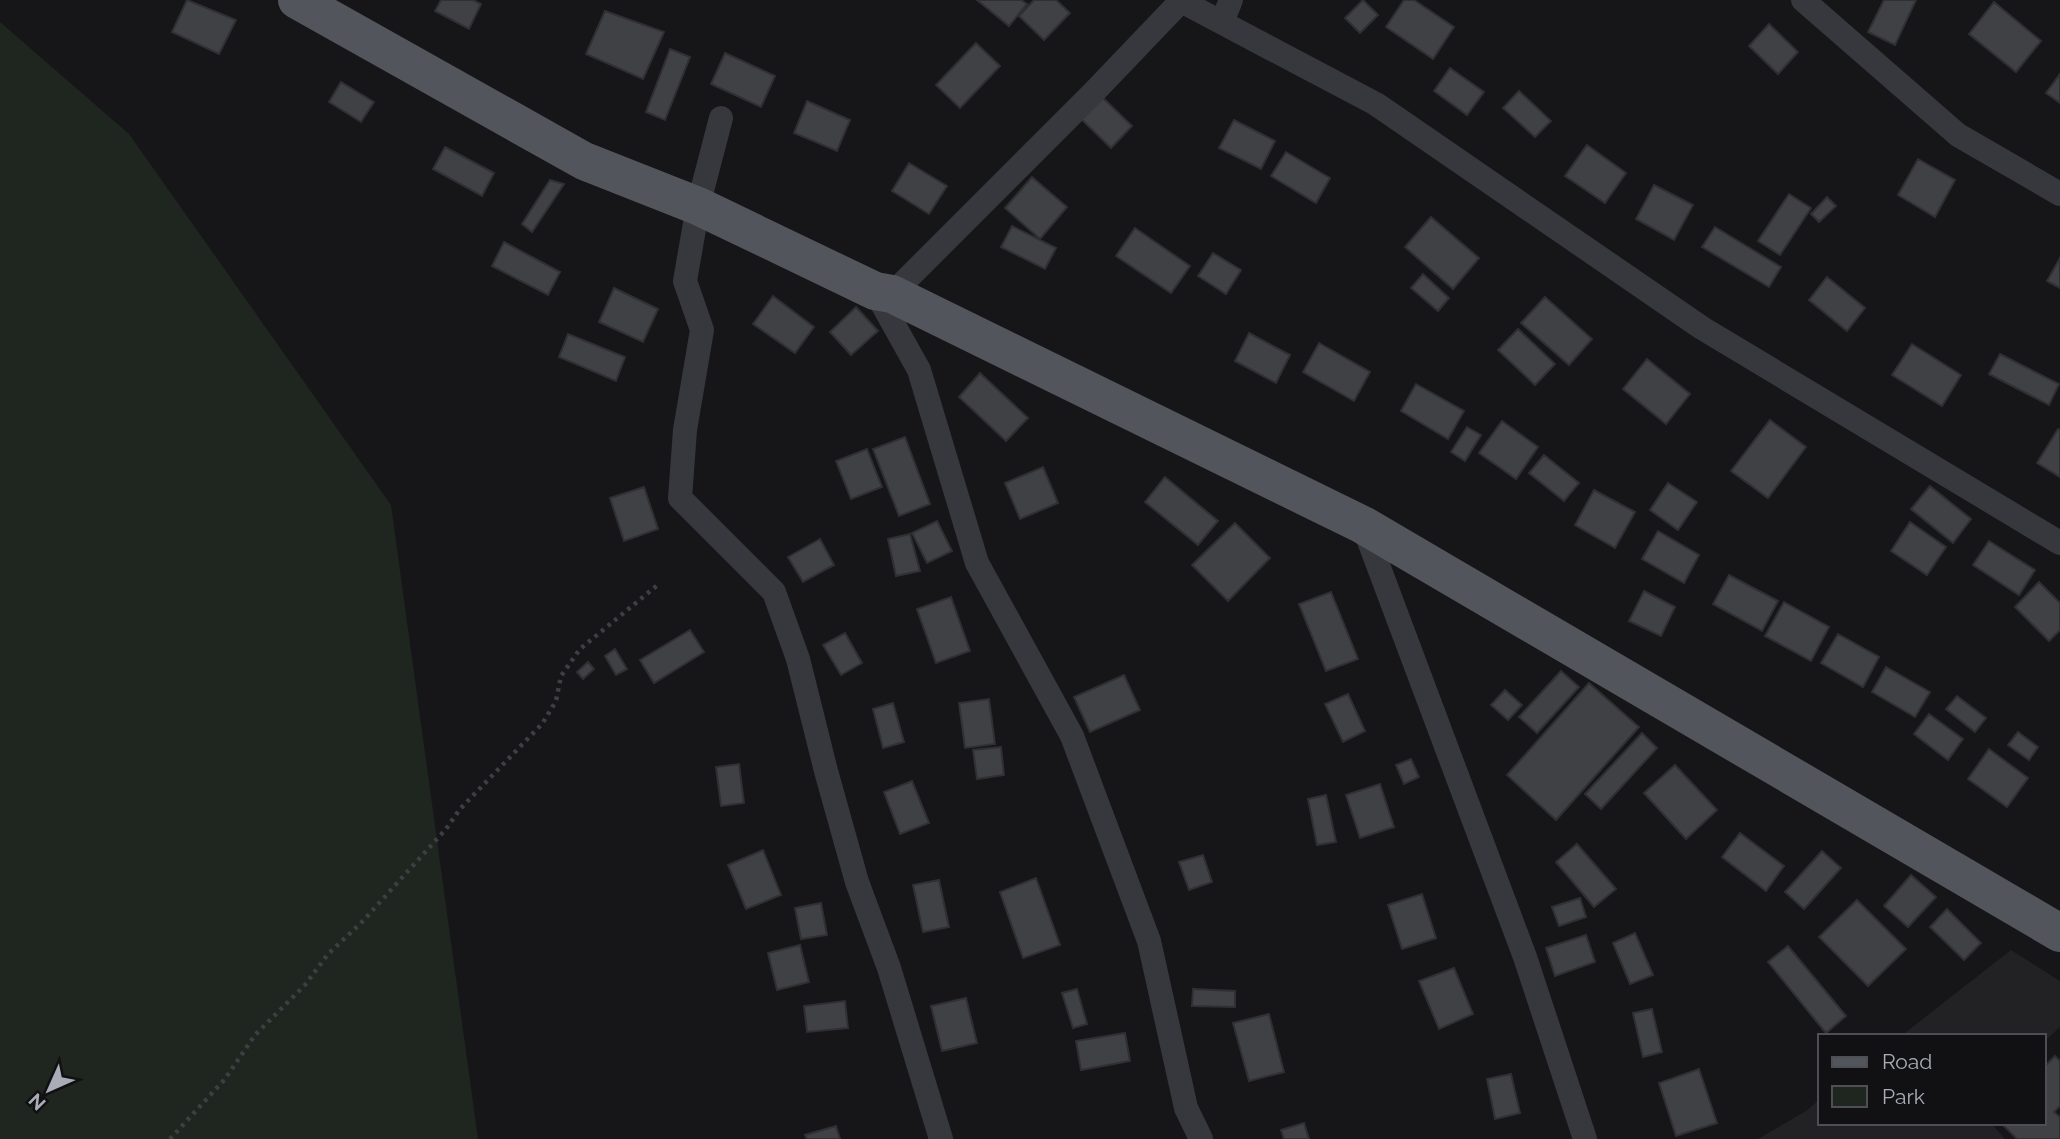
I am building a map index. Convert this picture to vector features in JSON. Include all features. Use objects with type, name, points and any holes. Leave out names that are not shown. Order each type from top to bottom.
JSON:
[{"type":"main road","points":[[297,0],[584,160],[698,206],[1363,524],[2060,933]]},
{"type":"street","points":[[1201,1139],[1186,1108],[1149,941],[1072,736],[977,563],[919,370],[883,293],[1093,93],[1180,0],[1227,11],[1376,104],[1702,328],[2060,543]]},
{"type":"street","points":[[1803,0],[1958,135],[2060,194]]},
{"type":"street","points":[[721,118],[698,206],[685,281],[702,330],[686,419],[680,499],[774,592],[798,659],[857,882],[889,968],[941,1139]]},
{"type":"street","points":[[1363,524],[1525,957],[1585,1139]]},
{"type":"path","points":[[170,1139],[225,1079],[255,1035],[305,985],[328,954],[362,922],[446,829],[460,809],[542,724],[556,701],[561,676],[580,649],[660,583]]},
{"type":"shaded area","points":[[2011,950],[2060,981],[2060,1027],[2046,1040],[2046,1034],[1904,1034]]},
{"type":"shaded area","points":[[1818,1101],[1818,1125],[1993,1125],[2005,1139],[1758,1139],[1806,1111]]},
{"type":"green space","points":[[0,22],[129,134],[391,505],[478,1139],[0,1139]]},
{"type":"building","points":[[187,0],[236,20],[219,54],[172,32]]},
{"type":"building","points":[[441,0],[473,0],[481,4],[469,29],[435,11]]},
{"type":"building","points":[[977,0],[1021,0],[1027,4],[1009,26]]},
{"type":"building","points":[[1034,0],[1056,0],[1070,13],[1044,40],[1019,16]]},
{"type":"building","points":[[1363,0],[1378,15],[1360,33],[1345,18]]},
{"type":"building","points":[[1404,0],[1414,0],[1454,27],[1433,59],[1386,27]]},
{"type":"building","points":[[1884,0],[1916,0],[1895,45],[1868,32]]},
{"type":"building","points":[[1994,2],[2041,41],[2016,72],[1969,34]]},
{"type":"building","points":[[605,11],[664,32],[643,79],[586,54]]},
{"type":"building","points":[[1769,24],[1798,52],[1778,74],[1749,46]]},
{"type":"building","points":[[976,43],[1000,66],[960,108],[936,85]]},
{"type":"building","points":[[670,49],[690,57],[665,120],[646,112]]},
{"type":"building","points":[[725,53],[775,76],[761,107],[711,84]]},
{"type":"building","points":[[1450,68],[1484,92],[1467,115],[1434,91]]},
{"type":"building","points":[[2060,74],[2060,103],[2046,93]]},
{"type":"building","points":[[341,82],[374,102],[361,122],[329,102]]},
{"type":"building","points":[[1519,91],[1551,121],[1535,137],[1503,108]]},
{"type":"building","points":[[1097,92],[1132,126],[1111,148],[1076,114]]},
{"type":"building","points":[[807,101],[850,120],[837,151],[794,133]]},
{"type":"building","points":[[1234,120],[1275,141],[1261,169],[1219,148]]},
{"type":"building","points":[[1587,145],[1626,173],[1605,203],[1565,176]]},
{"type":"building","points":[[445,147],[494,173],[482,196],[433,169]]},
{"type":"building","points":[[1286,152],[1330,178],[1316,203],[1271,176]]},
{"type":"building","points":[[1918,159],[1955,180],[1935,217],[1898,195]]},
{"type":"building","points":[[909,163],[947,186],[929,214],[892,191]]},
{"type":"building","points":[[1032,177],[1067,207],[1040,239],[1005,208]]},
{"type":"building","points":[[550,180],[564,184],[532,232],[522,224]]},
{"type":"building","points":[[1654,185],[1693,205],[1674,240],[1636,219]]},
{"type":"building","points":[[1789,194],[1811,208],[1780,255],[1758,241]]},
{"type":"building","points":[[1827,197],[1836,206],[1819,222],[1811,214]]},
{"type":"building","points":[[1431,217],[1479,258],[1453,289],[1405,247]]},
{"type":"building","points":[[1012,226],[1056,248],[1045,269],[1001,247]]},
{"type":"building","points":[[1715,227],[1781,267],[1769,287],[1702,247]]},
{"type":"building","points":[[1135,228],[1190,266],[1171,293],[1116,256]]},
{"type":"building","points":[[504,242],[560,272],[548,295],[492,266]]},
{"type":"building","points":[[1213,253],[1241,270],[1226,294],[1198,276]]},
{"type":"building","points":[[2060,258],[2060,288],[2047,281]]},
{"type":"building","points":[[1423,274],[1449,298],[1438,311],[1411,288]]},
{"type":"building","points":[[1827,277],[1865,308],[1847,331],[1809,300]]},
{"type":"building","points":[[614,288],[658,309],[643,342],[599,322]]},
{"type":"building","points":[[773,296],[814,327],[795,353],[753,324]]},
{"type":"building","points":[[1545,297],[1592,339],[1569,365],[1521,323]]},
{"type":"building","points":[[856,307],[878,331],[851,355],[830,332]]},
{"type":"building","points":[[1518,329],[1555,364],[1535,385],[1498,350]]},
{"type":"building","points":[[1249,333],[1290,355],[1276,383],[1235,361]]},
{"type":"building","points":[[568,334],[625,357],[616,381],[559,357]]},
{"type":"building","points":[[1319,343],[1370,372],[1354,401],[1303,372]]},
{"type":"building","points":[[1912,344],[1961,375],[1942,406],[1892,375]]},
{"type":"building","points":[[2000,354],[2059,384],[2049,405],[1989,374]]},
{"type":"building","points":[[1647,359],[1690,394],[1666,424],[1623,389]]},
{"type":"building","points":[[980,373],[1028,418],[1006,441],[959,397]]},
{"type":"building","points":[[1416,384],[1464,411],[1448,439],[1401,411]]},
{"type":"building","points":[[1770,420],[1806,447],[1768,498],[1731,471]]},
{"type":"building","points":[[1502,421],[1538,447],[1516,479],[1479,453]]},
{"type":"building","points":[[1467,427],[1481,435],[1465,461],[1451,452]]},
{"type":"building","points":[[2058,429],[2060,430],[2060,477],[2037,463]]},
{"type":"building","points":[[905,437],[930,504],[899,516],[873,449]]},
{"type":"building","points":[[867,449],[882,487],[851,499],[836,461]]},
{"type":"building","points":[[1544,455],[1579,483],[1564,501],[1529,473]]},
{"type":"building","points":[[1043,467],[1058,503],[1020,519],[1005,483]]},
{"type":"building","points":[[1165,477],[1218,521],[1198,545],[1145,502]]},
{"type":"building","points":[[1668,483],[1697,502],[1678,530],[1650,510]]},
{"type":"building","points":[[1930,486],[1971,519],[1953,543],[1911,509]]},
{"type":"building","points":[[644,487],[658,529],[624,541],[610,498]]},
{"type":"building","points":[[1594,490],[1635,512],[1615,548],[1575,525]]},
{"type":"building","points":[[937,521],[952,551],[927,563],[912,533]]},
{"type":"building","points":[[1910,522],[1946,547],[1927,575],[1891,551]]},
{"type":"building","points":[[1235,523],[1270,558],[1228,601],[1192,565]]},
{"type":"building","points":[[1658,531],[1699,555],[1684,583],[1642,559]]},
{"type":"building","points":[[910,534],[920,571],[896,576],[888,539]]},
{"type":"building","points":[[820,539],[834,565],[803,582],[788,557]]},
{"type":"building","points":[[1989,541],[2035,570],[2019,595],[1973,565]]},
{"type":"building","points":[[1729,575],[1778,601],[1762,631],[1713,604]]},
{"type":"building","points":[[2039,582],[2060,603],[2060,630],[2049,641],[2015,607]]},
{"type":"building","points":[[1644,591],[1675,607],[1661,636],[1629,621]]},
{"type":"building","points":[[1331,592],[1358,659],[1326,671],[1299,604]]},
{"type":"building","points":[[951,597],[970,651],[936,663],[917,609]]},
{"type":"building","points":[[1784,602],[1829,627],[1811,661],[1765,636]]},
{"type":"building","points":[[690,630],[704,652],[654,683],[640,660]]},
{"type":"building","points":[[845,633],[862,663],[841,675],[823,645]]},
{"type":"building","points":[[1838,634],[1879,657],[1863,687],[1821,663]]},
{"type":"building","points":[[615,649],[627,669],[616,675],[605,656]]},
{"type":"building","points":[[588,662],[594,669],[583,679],[577,672]]},
{"type":"building","points":[[1886,667],[1930,692],[1915,717],[1872,692]]},
{"type":"building","points":[[1561,671],[1579,687],[1537,733],[1519,717]]},
{"type":"building","points":[[1124,675],[1140,710],[1090,732],[1074,697]]},
{"type":"building","points":[[1589,683],[1639,727],[1556,820],[1507,775]]},
{"type":"building","points":[[1505,690],[1522,705],[1508,720],[1491,705]]},
{"type":"building","points":[[1348,694],[1365,731],[1343,742],[1325,704]]},
{"type":"building","points":[[1957,696],[1986,718],[1975,732],[1946,709]]},
{"type":"building","points":[[989,699],[995,744],[965,748],[959,703]]},
{"type":"building","points":[[893,703],[904,742],[883,748],[873,709]]},
{"type":"building","points":[[1929,714],[1963,739],[1948,760],[1914,734]]},
{"type":"building","points":[[2018,732],[2038,747],[2029,760],[2008,745]]},
{"type":"building","points":[[1642,733],[1657,748],[1601,809],[1585,794]]},
{"type":"building","points":[[1001,747],[1004,775],[977,779],[973,750]]},
{"type":"building","points":[[1989,749],[2028,778],[2007,807],[1968,779]]},
{"type":"building","points":[[1411,759],[1419,777],[1404,784],[1396,765]]},
{"type":"building","points":[[739,764],[744,803],[721,806],[716,767]]},
{"type":"building","points":[[1675,765],[1717,810],[1686,839],[1644,793]]},
{"type":"building","points":[[912,781],[929,823],[900,834],[884,792]]},
{"type":"building","points":[[1380,784],[1394,827],[1360,838],[1346,795]]},
{"type":"building","points":[[1326,795],[1336,842],[1317,845],[1308,799]]},
{"type":"building","points":[[1740,833],[1784,866],[1766,891],[1722,857]]},
{"type":"building","points":[[1577,844],[1616,889],[1594,907],[1556,862]]},
{"type":"building","points":[[763,850],[781,895],[746,909],[728,865]]},
{"type":"building","points":[[1822,851],[1841,868],[1804,909],[1785,892]]},
{"type":"building","points":[[1203,855],[1212,882],[1189,890],[1179,862]]},
{"type":"building","points":[[1911,875],[1936,897],[1908,927],[1884,906]]},
{"type":"building","points":[[1036,878],[1060,945],[1023,958],[1000,892]]},
{"type":"building","points":[[939,880],[949,927],[923,932],[913,885]]},
{"type":"building","points":[[1422,894],[1436,938],[1402,949],[1388,905]]},
{"type":"building","points":[[1580,898],[1586,917],[1559,926],[1552,907]]},
{"type":"building","points":[[1857,900],[1906,949],[1868,986],[1819,937]]},
{"type":"building","points":[[821,903],[827,935],[801,939],[795,908]]},
{"type":"building","points":[[1947,909],[1981,943],[1964,960],[1930,927]]},
{"type":"building","points":[[1635,933],[1653,975],[1630,984],[1613,943]]},
{"type":"building","points":[[1586,935],[1595,962],[1555,976],[1546,948]]},
{"type":"building","points":[[800,945],[809,982],[777,990],[768,953]]},
{"type":"building","points":[[1788,946],[1846,1016],[1826,1033],[1768,962]]},
{"type":"building","points":[[1454,968],[1473,1014],[1439,1029],[1419,981]]},
{"type":"building","points":[[1077,989],[1087,1024],[1073,1028],[1062,993]]},
{"type":"building","points":[[1193,989],[1235,991],[1235,1007],[1192,1006]]},
{"type":"building","points":[[966,998],[977,1043],[942,1051],[931,1006]]},
{"type":"building","points":[[845,1001],[848,1028],[807,1032],[804,1006]]},
{"type":"building","points":[[1652,1009],[1662,1052],[1643,1057],[1633,1013]]},
{"type":"building","points":[[1269,1014],[1284,1072],[1249,1081],[1233,1023]]},
{"type":"building","points":[[1125,1033],[1130,1061],[1081,1070],[1076,1041]]},
{"type":"building","points":[[2055,1056],[2060,1061],[2060,1106],[2054,1112],[2060,1117],[2060,1139],[2017,1139],[2003,1125],[2046,1125],[2046,1065]]},
{"type":"building","points":[[1699,1069],[1717,1123],[1676,1136],[1659,1083]]},
{"type":"building","points":[[1511,1074],[1520,1113],[1495,1119],[1487,1079]]},
{"type":"building","points":[[1304,1123],[1309,1139],[1284,1139],[1281,1130]]},
{"type":"building","points":[[836,1126],[840,1139],[807,1139],[805,1135]]}]
